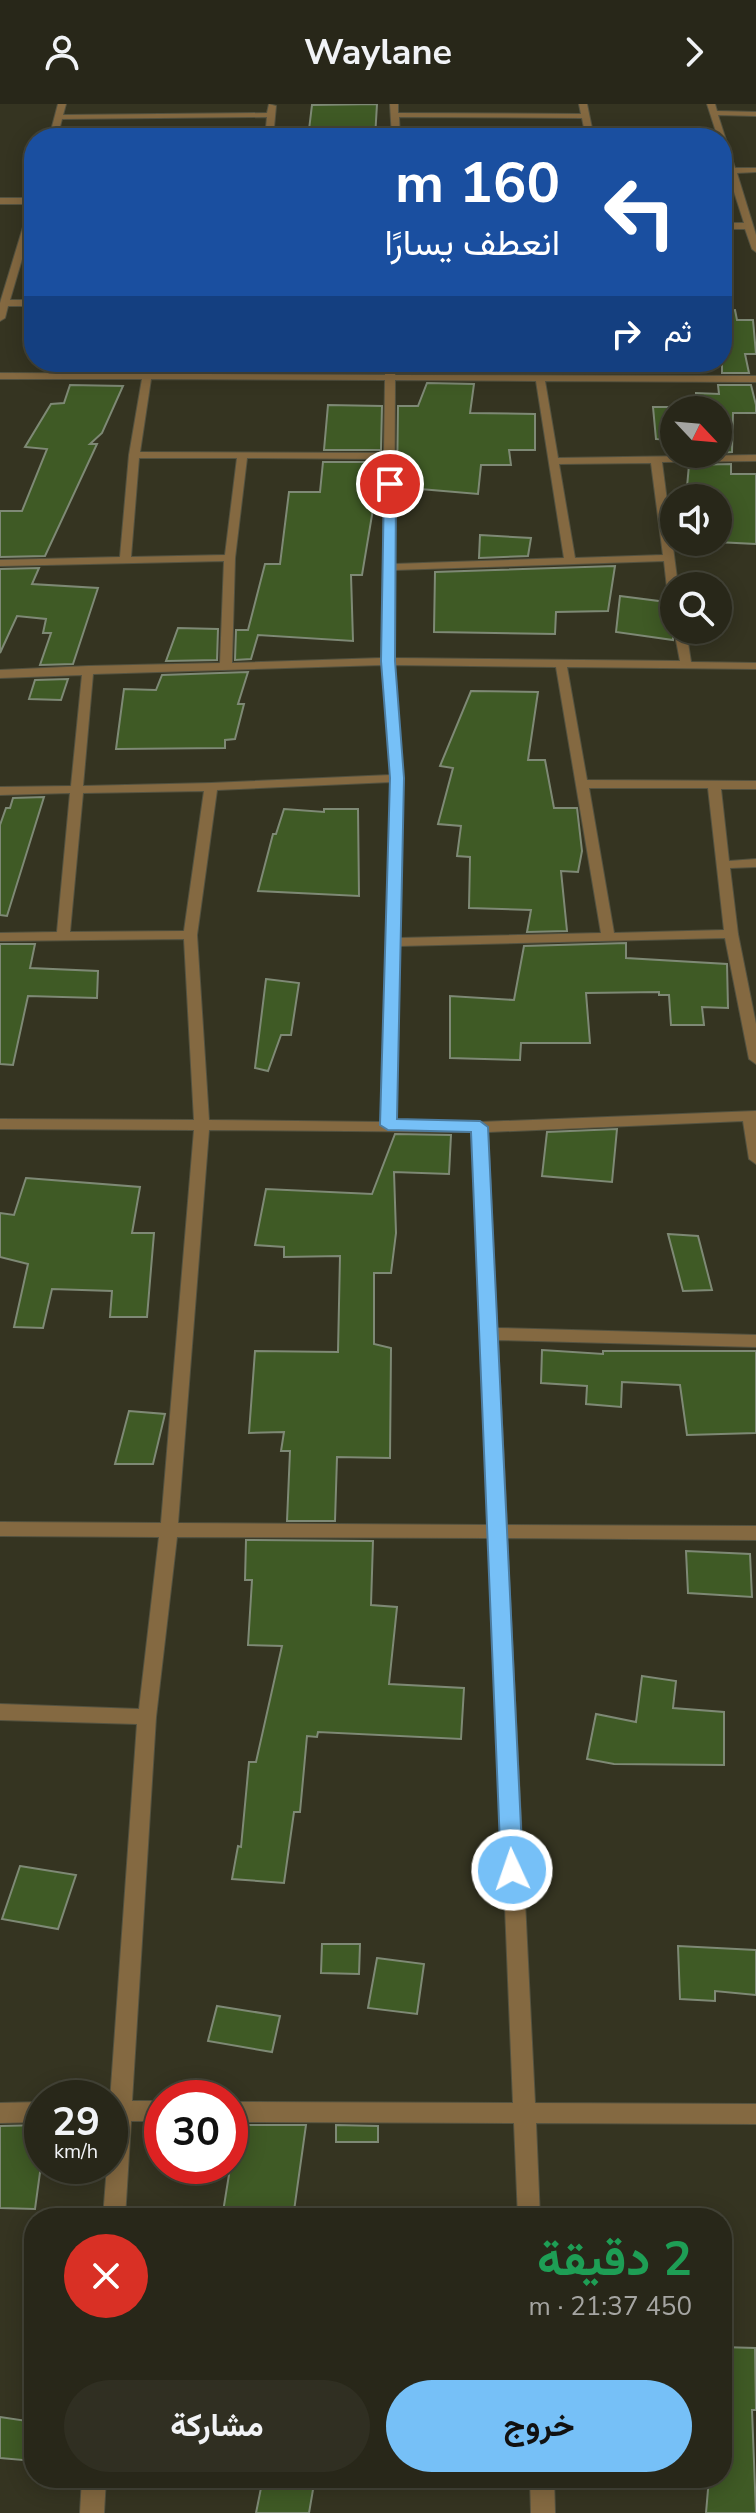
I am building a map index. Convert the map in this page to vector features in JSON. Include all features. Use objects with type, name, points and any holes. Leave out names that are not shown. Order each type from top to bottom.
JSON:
[{"type":"street","points":[[55,128],[62,104]]},
{"type":"street","points":[[188,115],[190,104]]},
{"type":"street","points":[[270,128],[273,104]]},
{"type":"street","points":[[394,104],[396,128]]},
{"type":"street","points":[[505,104],[506,115]]},
{"type":"street","points":[[583,104],[588,128]]},
{"type":"street","points":[[718,128],[712,109],[756,114]]},
{"type":"street","points":[[58,117],[271,115]]},
{"type":"street","points":[[395,115],[586,116]]},
{"type":"street","points":[[732,168],[756,249]]},
{"type":"street","points":[[733,171],[756,170]]},
{"type":"street","points":[[0,201],[24,202]]},
{"type":"street","points":[[732,226],[749,226]]},
{"type":"street","points":[[0,318],[24,237]]},
{"type":"street","points":[[5,303],[24,303]]},
{"type":"street","points":[[250,376],[251,372]]},
{"type":"street","points":[[388,1125],[397,778],[388,661],[391,372]]},
{"type":"street","points":[[0,376],[540,378],[644,374],[756,379]]},
{"type":"street","points":[[125,560],[134,455],[147,376]]},
{"type":"street","points":[[540,378],[570,562]]},
{"type":"street","points":[[134,455],[390,456]]},
{"type":"street","points":[[226,664],[230,558],[242,456]]},
{"type":"street","points":[[552,461],[756,458]]},
{"type":"street","points":[[656,459],[670,572]]},
{"type":"street","points":[[0,563],[230,558]]},
{"type":"street","points":[[389,567],[667,558]]},
{"type":"street","points":[[682,644],[686,664]]},
{"type":"street","points":[[0,674],[226,664],[388,661],[756,666]]},
{"type":"street","points":[[561,664],[608,937]]},
{"type":"street","points":[[63,936],[88,669]]},
{"type":"street","points":[[0,791],[211,787],[397,778]]},
{"type":"street","points":[[582,784],[756,785]]},
{"type":"street","points":[[714,785],[731,934],[756,1059]]},
{"type":"street","points":[[118,2080],[147,1717],[169,1529],[202,1125],[190,935],[211,787]]},
{"type":"street","points":[[723,865],[756,863]]},
{"type":"street","points":[[391,942],[731,934]]},
{"type":"street","points":[[0,937],[190,935]]},
{"type":"street","points":[[0,1124],[480,1127],[753,1116],[756,1159]]},
{"type":"street","points":[[480,1127],[529,2208]]},
{"type":"street","points":[[491,1334],[756,1341]]},
{"type":"street","points":[[0,1529],[756,1533]]},
{"type":"street","points":[[0,1712],[147,1717]]},
{"type":"street","points":[[0,2113],[24,2112]]},
{"type":"street","points":[[248,2112],[756,2114]]},
{"type":"street","points":[[114,2208],[115,2184]]},
{"type":"street","points":[[92,2513],[93,2488]]},
{"type":"street","points":[[542,2488],[543,2513]]},
{"type":"building","points":[[377,104],[376,128],[309,128],[312,105]]},
{"type":"building","points":[[732,310],[735,310],[737,320],[753,320],[756,354],[745,354],[749,373],[722,373],[732,372]]},
{"type":"building","points":[[427,383],[474,384],[470,413],[535,414],[535,450],[509,450],[511,465],[481,465],[478,494],[397,487],[398,406],[418,406]]},
{"type":"building","points":[[70,385],[123,386],[102,433],[90,444],[97,444],[45,556],[0,557],[0,511],[22,511],[47,449],[25,447],[51,404],[64,403]]},
{"type":"building","points":[[718,385],[751,385],[756,405],[756,413],[733,413],[732,452],[732,396],[696,396],[696,393],[719,394]]},
{"type":"building","points":[[328,405],[382,406],[381,450],[324,450]]},
{"type":"building","points":[[653,407],[660,407],[660,439],[656,439]]},
{"type":"building","points":[[323,462],[381,462],[381,485],[377,485],[362,575],[351,575],[353,641],[258,635],[251,659],[235,660],[236,630],[248,630],[265,564],[280,564],[289,492],[320,492]]},
{"type":"building","points":[[689,468],[731,468],[731,474],[756,474],[756,544],[732,543],[732,484],[687,484]]},
{"type":"building","points":[[480,535],[531,538],[528,556],[479,558]]},
{"type":"building","points":[[615,566],[608,611],[556,612],[555,634],[434,632],[435,572]]},
{"type":"building","points":[[39,568],[32,584],[98,588],[73,664],[40,665],[51,633],[43,633],[46,619],[17,616],[0,653],[0,569]]},
{"type":"building","points":[[620,596],[660,601],[660,638],[616,632]]},
{"type":"building","points":[[178,628],[218,629],[217,660],[166,661]]},
{"type":"building","points":[[248,672],[238,704],[244,704],[235,739],[225,740],[225,748],[116,749],[124,689],[156,690],[162,675]]},
{"type":"building","points":[[68,679],[61,700],[29,699],[35,680]]},
{"type":"building","points":[[471,691],[538,692],[528,760],[545,760],[554,808],[577,808],[582,851],[578,872],[561,871],[567,931],[527,932],[531,910],[469,908],[470,857],[457,856],[461,826],[438,824],[453,768],[440,766]]},
{"type":"building","points":[[44,797],[7,916],[0,915],[0,825],[6,808],[10,808],[13,798]]},
{"type":"building","points":[[284,809],[324,812],[324,809],[358,809],[359,896],[258,891],[273,834],[276,834]]},
{"type":"building","points":[[626,943],[626,958],[727,964],[728,1008],[702,1007],[704,1025],[671,1025],[669,995],[659,995],[659,992],[586,993],[590,1043],[521,1043],[520,1060],[450,1058],[450,996],[514,1000],[524,946]]},
{"type":"building","points":[[0,944],[35,944],[30,968],[98,971],[97,998],[28,996],[13,1065],[0,1064]]},
{"type":"building","points":[[266,979],[299,983],[291,1035],[281,1035],[268,1071],[255,1068]]},
{"type":"building","points":[[617,1129],[612,1182],[542,1176],[547,1132]]},
{"type":"building","points":[[395,1134],[451,1135],[449,1174],[394,1172],[396,1233],[391,1273],[374,1273],[374,1344],[391,1348],[390,1458],[337,1457],[335,1521],[287,1521],[290,1451],[281,1451],[284,1432],[249,1433],[255,1351],[338,1352],[340,1256],[284,1257],[284,1247],[255,1245],[266,1189],[372,1194]]},
{"type":"building","points":[[26,1178],[140,1187],[132,1233],[154,1233],[147,1317],[110,1317],[112,1291],[52,1289],[43,1328],[14,1327],[28,1264],[0,1257],[0,1213],[14,1215]]},
{"type":"building","points":[[668,1234],[698,1236],[712,1290],[683,1291]]},
{"type":"building","points":[[542,1350],[603,1354],[603,1351],[756,1351],[756,1433],[687,1435],[680,1385],[622,1382],[621,1407],[586,1404],[587,1386],[541,1383]]},
{"type":"building","points":[[129,1411],[165,1414],[153,1464],[115,1464]]},
{"type":"building","points":[[246,1540],[373,1541],[371,1605],[397,1607],[389,1684],[464,1688],[461,1739],[318,1732],[317,1737],[307,1736],[300,1812],[294,1812],[284,1883],[232,1879],[238,1846],[241,1847],[249,1762],[256,1762],[282,1646],[248,1645],[252,1580],[245,1580]]},
{"type":"building","points":[[686,1551],[750,1554],[752,1597],[688,1593]]},
{"type":"building","points":[[642,1676],[676,1681],[673,1708],[724,1712],[724,1765],[614,1764],[587,1759],[596,1714],[636,1722]]},
{"type":"building","points":[[20,1866],[76,1875],[58,1929],[2,1919]]},
{"type":"building","points":[[322,1944],[360,1944],[359,1974],[321,1973]]},
{"type":"building","points":[[678,1946],[756,1950],[756,1995],[715,1991],[715,2001],[680,1999]]},
{"type":"building","points":[[377,1958],[424,1964],[417,2014],[368,2008]]},
{"type":"building","points":[[217,2006],[280,2016],[272,2052],[208,2041]]},
{"type":"building","points":[[24,2125],[24,2184],[38,2184],[35,2208],[0,2208],[0,2126]]},
{"type":"building","points":[[248,2125],[306,2125],[294,2208],[224,2208],[227,2184],[248,2184]]},
{"type":"building","points":[[336,2125],[378,2126],[378,2142],[336,2142]]},
{"type":"building","points":[[732,2347],[755,2348],[756,2410],[752,2410],[756,2513],[706,2513],[708,2488],[732,2488]]},
{"type":"building","points":[[0,2417],[24,2421],[24,2460],[0,2458]]},
{"type":"building","points":[[261,2488],[313,2488],[309,2513],[256,2513]]},
{"type":"route","points":[[390,484],[388,661],[397,778],[388,1125],[480,1127],[512,1870]]}]
